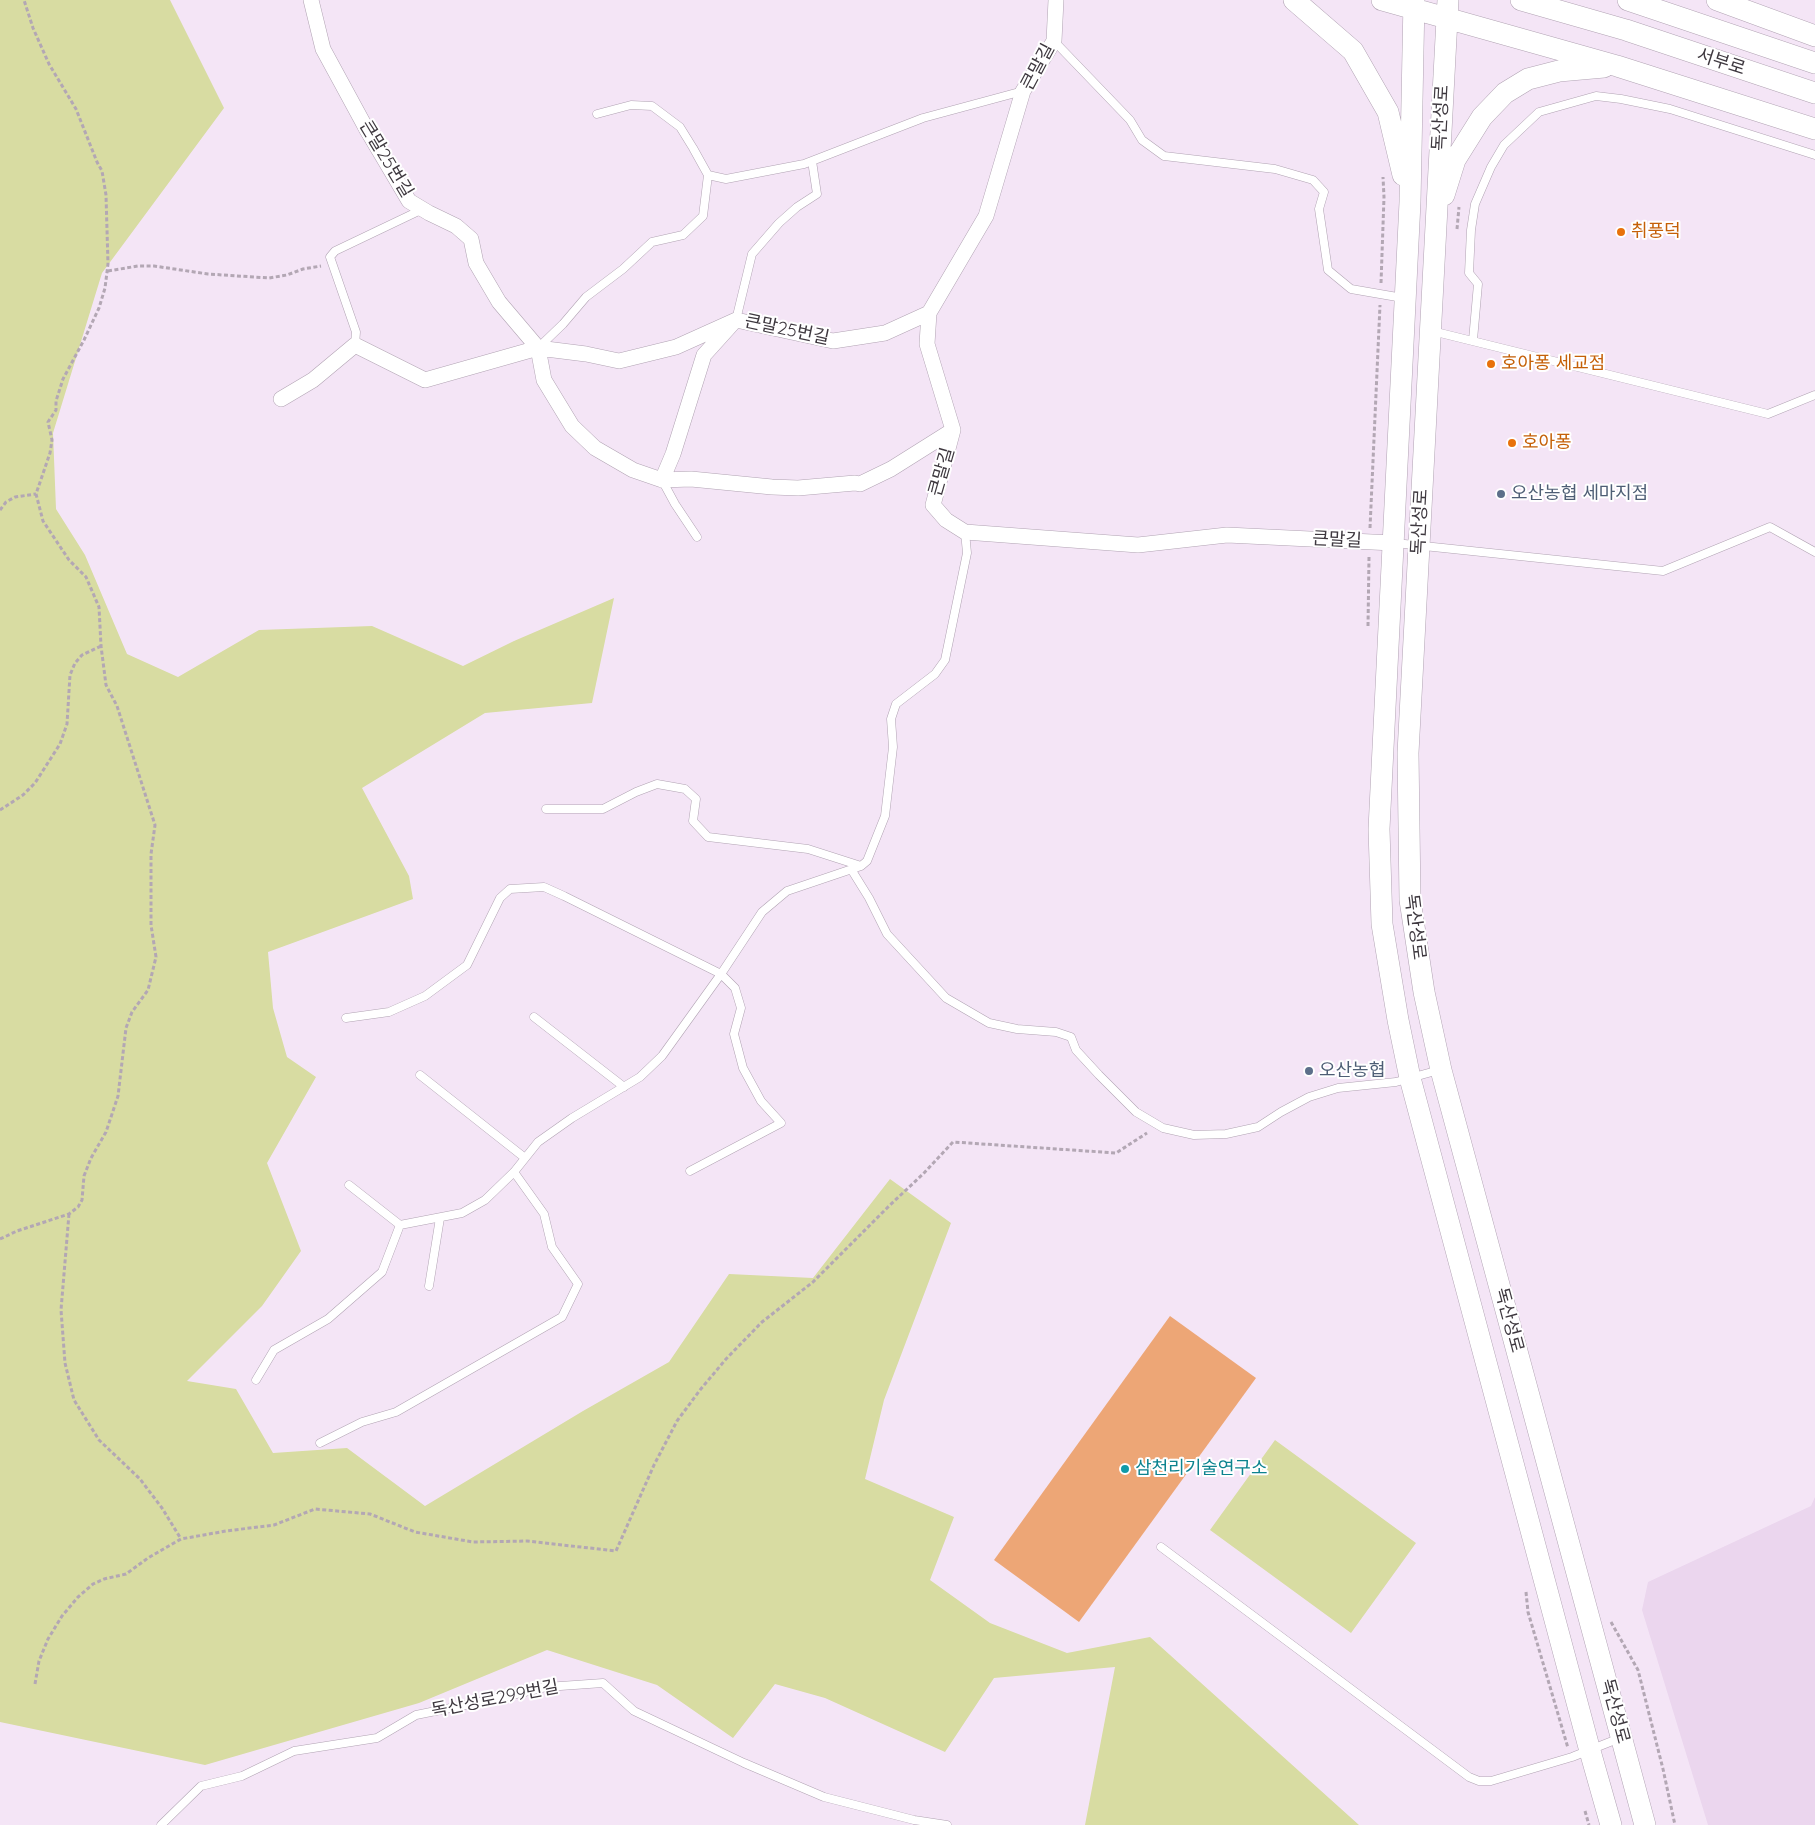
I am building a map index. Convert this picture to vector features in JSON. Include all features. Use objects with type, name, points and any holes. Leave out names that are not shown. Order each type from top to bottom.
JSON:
[{"type":"street","name":"큰말25번길","points":[[311,0],[324,49],[367,130],[409,201],[456,226],[471,238],[476,263],[499,302],[538,348],[586,354],[619,361],[676,347],[736,320],[833,341],[886,333],[929,313]]},
{"type":"street","name":"큰말길","points":[[1056,0],[1054,41],[1023,91],[986,216],[929,313],[927,344],[954,430],[932,505],[946,520],[965,532],[1138,545],[1227,535],[1394,543]]},
{"type":"street","points":[[1294,0],[1353,51],[1388,112],[1410,202]]},
{"type":"street","points":[[1382,0],[1447,9],[1617,66],[1815,128]]},
{"type":"street","name":"서부로","points":[[1521,0],[1626,30],[1815,93]]},
{"type":"street","points":[[1717,0],[1815,36]]},
{"type":"street","name":"서부로","points":[[1634,2],[1815,63]]},
{"type":"street","name":"독산성로","points":[[1414,4],[1406,298],[1379,829],[1382,924],[1396,1011],[1410,1078],[1611,1825]]},
{"type":"street","name":"독산성로","points":[[1447,9],[1408,753],[1410,900],[1424,992],[1441,1070],[1645,1825]]},
{"type":"street","points":[[1435,224],[1455,160],[1482,117],[1505,93],[1528,79],[1559,71],[1617,66]]},
{"type":"street","points":[[662,480],[673,454],[704,355],[736,320]]},
{"type":"street","points":[[281,399],[313,380],[355,345],[425,380],[538,348],[544,380],[572,426],[595,448],[633,470],[662,480],[691,479],[798,488],[860,484],[892,469],[954,430]]},
{"type":"lane","points":[[1054,41],[1130,120],[1142,140],[1164,156],[1275,169],[1313,180],[1324,192],[1319,209],[1328,270],[1351,289],[1406,298]]},
{"type":"lane","points":[[708,175],[726,179],[804,164],[923,118],[1023,91]]},
{"type":"lane","points":[[1473,340],[1478,284],[1469,273],[1471,230],[1475,204],[1491,167],[1504,145],[1538,112],[1596,96],[1621,99],[1670,109],[1815,155]]},
{"type":"lane","points":[[538,348],[563,324],[586,297],[624,268],[652,242],[683,236],[703,216],[708,175],[680,127],[652,106],[631,104],[597,114]]},
{"type":"lane","points":[[736,320],[752,254],[779,223],[797,207],[817,194],[812,161]]},
{"type":"lane","points":[[355,345],[356,332],[330,257],[336,251],[423,210]]},
{"type":"lane","points":[[1430,330],[1768,414],[1815,395]]},
{"type":"lane","points":[[662,480],[674,504],[697,537]]},
{"type":"lane","points":[[1394,543],[1662,571],[1770,526],[1815,552]]},
{"type":"lane","points":[[349,1185],[400,1225],[462,1213],[485,1200],[514,1172],[538,1142],[572,1118],[640,1077],[662,1056],[721,974],[762,912],[788,891],[861,866],[867,861],[885,816],[893,748],[891,719],[896,704],[934,674],[945,660],[967,553],[965,532]]},
{"type":"lane","points":[[546,810],[604,809],[656,784],[674,787],[685,789],[696,798],[693,821],[708,837],[808,849],[861,866]]},
{"type":"lane","points":[[850,870],[869,898],[887,934],[946,998],[989,1023],[1017,1029],[1056,1032],[1071,1036],[1076,1050],[1099,1075],[1136,1112],[1158,1126],[1194,1135],[1226,1134],[1258,1126],[1309,1097],[1338,1088],[1385,1083],[1441,1070]]},
{"type":"lane","points":[[346,1018],[389,1012],[425,996],[467,965],[500,898],[510,889],[544,887],[660,942],[721,974],[735,988],[741,1008],[734,1034],[743,1068],[761,1100],[781,1122],[690,1171]]},
{"type":"lane","points":[[534,1017],[624,1087]]},
{"type":"lane","points":[[420,1074],[525,1158]]},
{"type":"lane","points":[[320,1443],[362,1422],[396,1412],[562,1317],[578,1284],[552,1247],[544,1214],[514,1172]]},
{"type":"lane","points":[[429,1286],[440,1218]]},
{"type":"lane","points":[[256,1380],[274,1350],[328,1319],[382,1272],[400,1225]]},
{"type":"lane","points":[[1161,1548],[1469,1777],[1479,1781],[1491,1781],[1622,1738]]},
{"type":"lane","name":"독산성로299번길","points":[[161,1825],[201,1786],[242,1776],[294,1751],[377,1738],[416,1715],[546,1687],[603,1683],[634,1711],[744,1763],[824,1797],[914,1820],[948,1825]]},
{"type":"path","points":[[0,1239],[17,1231],[69,1214],[78,1207],[82,1200],[84,1176],[91,1158],[106,1132],[118,1096],[126,1028],[132,1012],[148,990],[156,957],[151,925],[151,854],[155,825],[117,706],[106,685],[99,607],[86,576],[69,560],[43,521],[36,494],[50,453],[52,440],[48,422],[56,410],[59,389],[99,308],[108,271],[106,195],[102,171],[76,109],[49,64],[33,28],[24,0]]},
{"type":"path","points":[[1456,238],[1460,200]]},
{"type":"path","points":[[108,271],[138,266],[154,266],[208,274],[278,278],[303,268],[333,267]]},
{"type":"path","points":[[0,510],[6,502],[15,497],[36,494]]},
{"type":"path","points":[[0,810],[23,796],[35,783],[60,744],[67,724],[70,675],[75,663],[82,655],[101,646]]},
{"type":"path","points":[[34,1684],[39,1661],[48,1639],[62,1616],[78,1597],[93,1584],[104,1578],[126,1574],[135,1569],[148,1558],[181,1538],[274,1526],[315,1509],[370,1514],[415,1532],[473,1542],[527,1540],[616,1550],[654,1465],[677,1421],[700,1390],[726,1359],[762,1322],[813,1282],[923,1174],[952,1142],[1116,1154],[1158,1126]]},
{"type":"path","points":[[69,1214],[61,1310],[65,1363],[74,1400],[99,1440],[140,1479],[162,1508],[181,1538]]},
{"type":"path","points":[[1609,1618],[1638,1670],[1663,1769],[1674,1825]]},
{"type":"shaded area","points":[[1815,1497],[1815,1825],[1708,1825],[1642,1610],[1648,1582],[1811,1506]]},
{"type":"green space","points":[[0,0],[170,0],[224,108],[102,273],[53,433],[56,509],[85,555],[127,654],[178,677],[259,630],[372,626],[463,666],[514,641],[614,598],[592,703],[485,713],[362,788],[409,876],[413,899],[268,952],[273,1008],[287,1057],[316,1077],[267,1163],[301,1251],[262,1306],[187,1381],[236,1389],[273,1453],[347,1448],[425,1506],[583,1411],[669,1362],[729,1274],[813,1278],[890,1179],[951,1223],[884,1400],[865,1479],[954,1517],[930,1580],[990,1623],[1067,1653],[1150,1637],[1359,1825],[1085,1825],[1115,1667],[994,1678],[945,1752],[825,1698],[775,1684],[733,1738],[657,1685],[547,1650],[419,1703],[205,1765],[0,1722]]},
{"type":"green space","points":[[1275,1440],[1416,1543],[1351,1633],[1210,1530]]},
{"type":"building","name":"삼천리기술연구소","points":[[1170,1316],[1256,1378],[1079,1622],[994,1560]]},
{"type":"place","name":"취풍덕","points":[[1621,232]]},
{"type":"place","name":"호아퐁 세교점","points":[[1491,364]]},
{"type":"place","name":"호아퐁","points":[[1512,443]]},
{"type":"place","name":"오산농협 세마지점","points":[[1501,494]]},
{"type":"place","name":"오산농협","points":[[1309,1071]]},
{"type":"place","name":"삼천리기술연구소","points":[[1125,1469]]}]
